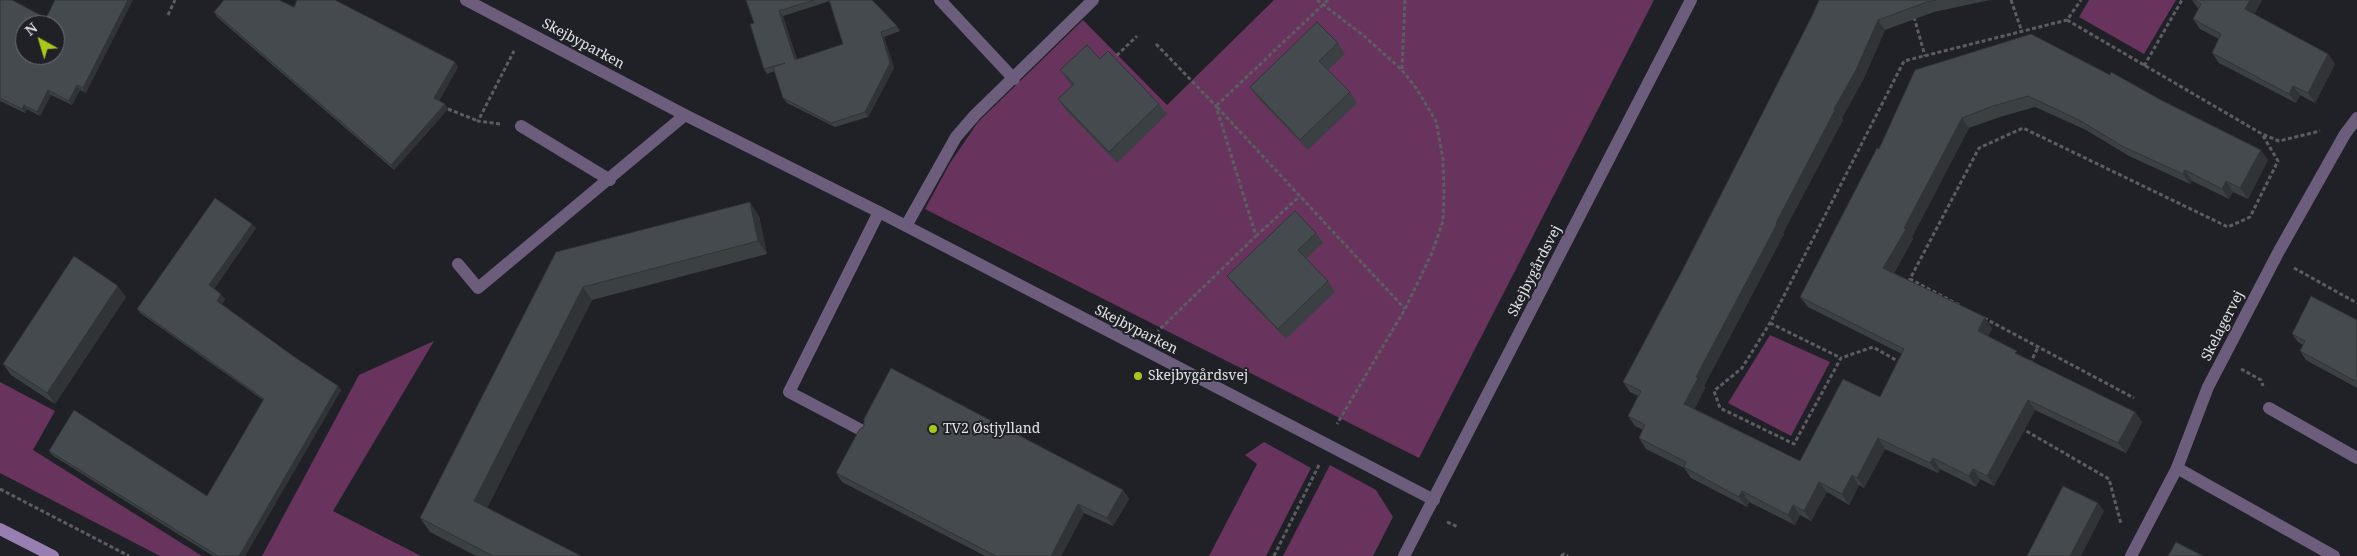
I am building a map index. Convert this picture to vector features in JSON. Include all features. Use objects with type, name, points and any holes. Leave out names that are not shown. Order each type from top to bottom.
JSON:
[{"type":"main road","points":[[0,529],[53,556]]},
{"type":"street","name":"Skejbyparken","points":[[466,0],[685,116],[879,212],[1434,500]]},
{"type":"street","points":[[940,0],[1014,78]]},
{"type":"street","points":[[906,226],[956,137],[975,115],[1093,0]]},
{"type":"street","name":"Skejbygårdsvej","points":[[1404,556],[1691,0]]},
{"type":"street","points":[[458,264],[478,288],[685,116]]},
{"type":"street","name":"Skelagervej","points":[[2130,556],[2177,468],[2208,387],[2279,251],[2345,134],[2357,118]]},
{"type":"street","points":[[521,126],[610,180]]},
{"type":"street","points":[[863,431],[789,392],[879,212]]},
{"type":"street","points":[[2269,408],[2357,458]]},
{"type":"street","points":[[2177,468],[2334,556]]},
{"type":"path","points":[[168,15],[175,0]]},
{"type":"path","points":[[1274,556],[1311,484],[1341,415],[1406,309],[1432,254],[1442,221],[1444,191],[1443,159],[1436,121],[1416,88],[1402,70],[1364,36],[1318,0]]},
{"type":"path","points":[[1216,106],[1328,0]]},
{"type":"path","points":[[1402,70],[1405,0]]},
{"type":"path","points":[[2011,0],[2022,32]]},
{"type":"path","points":[[1878,338],[1873,347],[1841,358],[1794,444],[1720,408],[1714,391],[1742,368],[1770,323],[1904,61],[2067,20],[2081,0]]},
{"type":"path","points":[[2144,66],[2182,0]]},
{"type":"path","points":[[1912,9],[1925,56]]},
{"type":"path","points":[[2067,20],[2262,134],[2279,141],[2316,131],[2345,134]]},
{"type":"path","points":[[478,121],[524,30]]},
{"type":"path","points":[[1106,67],[1137,36]]},
{"type":"path","points":[[1156,44],[1406,309]]},
{"type":"path","points":[[1216,106],[1256,236]]},
{"type":"path","points":[[448,109],[478,121],[521,126]]},
{"type":"path","points":[[1905,287],[1979,148],[2023,128],[2228,228],[2250,216],[2278,161],[2262,134]]},
{"type":"path","points":[[1139,348],[1300,196]]},
{"type":"path","points":[[2279,251],[2298,272],[2357,303]]},
{"type":"path","points":[[1910,279],[1965,308]]},
{"type":"path","points":[[1981,317],[2134,398]]},
{"type":"path","points":[[1770,323],[1841,358]]},
{"type":"path","points":[[1873,347],[1906,365]]},
{"type":"path","points":[[2030,364],[2038,347]]},
{"type":"path","points":[[2020,427],[2109,479],[2122,527]]},
{"type":"path","points":[[0,489],[129,556]]},
{"type":"path","points":[[1561,556],[1564,554],[1568,556]]},
{"type":"shaded area","points":[[1274,0],[1654,0],[1419,458],[925,209],[950,163],[978,122],[1083,20],[1167,105]]},
{"type":"shaded area","points":[[2089,0],[2176,0],[2144,54],[2079,17]]},
{"type":"shaded area","points":[[1770,335],[1830,362],[1791,436],[1728,403]]},
{"type":"shaded area","points":[[434,341],[333,511],[421,556],[262,556],[359,375]]},
{"type":"shaded area","points":[[0,382],[55,411],[33,450],[202,556],[160,556],[0,473]]},
{"type":"shaded area","points":[[1264,442],[1311,468],[1266,556],[1209,556],[1257,464],[1245,455]]},
{"type":"shaded area","points":[[1330,465],[1376,490],[1393,517],[1373,556],[1283,556]]},
{"type":"building","points":[[0,0],[12,0],[40,15],[15,15],[15,65],[65,65],[65,15],[48,15],[55,0],[128,0],[83,88],[77,85],[69,101],[48,90],[37,112],[24,105],[22,109],[0,98]]},
{"type":"building","points":[[224,0],[279,0],[294,7],[297,0],[335,0],[455,62],[434,98],[445,104],[391,165],[214,12]]},
{"type":"building","points":[[746,0],[814,0],[779,11],[795,60],[843,44],[829,0],[872,0],[897,26],[881,32],[890,63],[865,112],[831,123],[783,98],[773,67],[785,63],[764,69],[750,24],[754,23]]},
{"type":"building","points":[[1819,0],[1936,0],[1878,20],[1856,70],[1834,109],[1777,224],[1696,377],[1698,378],[1684,404],[1800,461],[1843,379],[1880,397],[1904,349],[1800,297],[1877,148],[1879,149],[1915,70],[2031,34],[2110,75],[2111,72],[2161,100],[2261,150],[2240,188],[2226,181],[2222,189],[2185,170],[2183,174],[2122,146],[2079,120],[2028,96],[1993,106],[1962,118],[1904,228],[1906,229],[1883,268],[1985,317],[1978,331],[2017,351],[2015,353],[2135,412],[2118,443],[2028,400],[1987,476],[1973,469],[1969,476],[1933,458],[1930,463],[1878,438],[1857,478],[1852,475],[1842,494],[1819,482],[1804,511],[1793,505],[1788,515],[1742,491],[1739,497],[1684,467],[1686,462],[1639,438],[1645,425],[1628,416],[1641,391],[1623,382],[1682,271]]},
{"type":"building","points":[[2194,0],[2250,0],[2245,9],[2328,54],[2308,93],[2293,86],[2289,94],[2212,53],[2221,34],[2193,19],[2201,4]]},
{"type":"building","points":[[1317,22],[1338,43],[1319,61],[1350,92],[1300,140],[1250,87]]},
{"type":"building","points":[[1087,45],[1100,59],[1108,51],[1159,104],[1109,152],[1058,99],[1074,84],[1060,70]]},
{"type":"building","points":[[215,198],[252,224],[209,285],[221,294],[217,301],[338,386],[239,556],[218,556],[49,451],[74,410],[207,496],[264,399],[137,309]]},
{"type":"building","points":[[750,202],[758,241],[583,287],[474,501],[581,556],[493,556],[420,518],[556,252]]},
{"type":"building","points":[[1295,211],[1316,233],[1298,250],[1328,281],[1278,329],[1227,276]]},
{"type":"building","points":[[74,256],[118,286],[47,393],[3,364]]},
{"type":"building","points":[[2311,296],[2357,320],[2357,382],[2300,351],[2305,341],[2292,334]]},
{"type":"building","name":"TV2 Østjylland","points":[[891,368],[1123,490],[1107,518],[1078,504],[1051,556],[996,556],[836,473],[859,430],[864,426],[864,419]]},
{"type":"building","points":[[2063,486],[2098,503],[2070,556],[2027,556]]},
{"type":"building","points":[[2176,542],[2203,556],[2168,556]]},
{"type":"place","name":"Skejbygårdsvej","points":[[1138,376]]},
{"type":"place","name":"TV2 Østjylland","points":[[933,429]]}]
